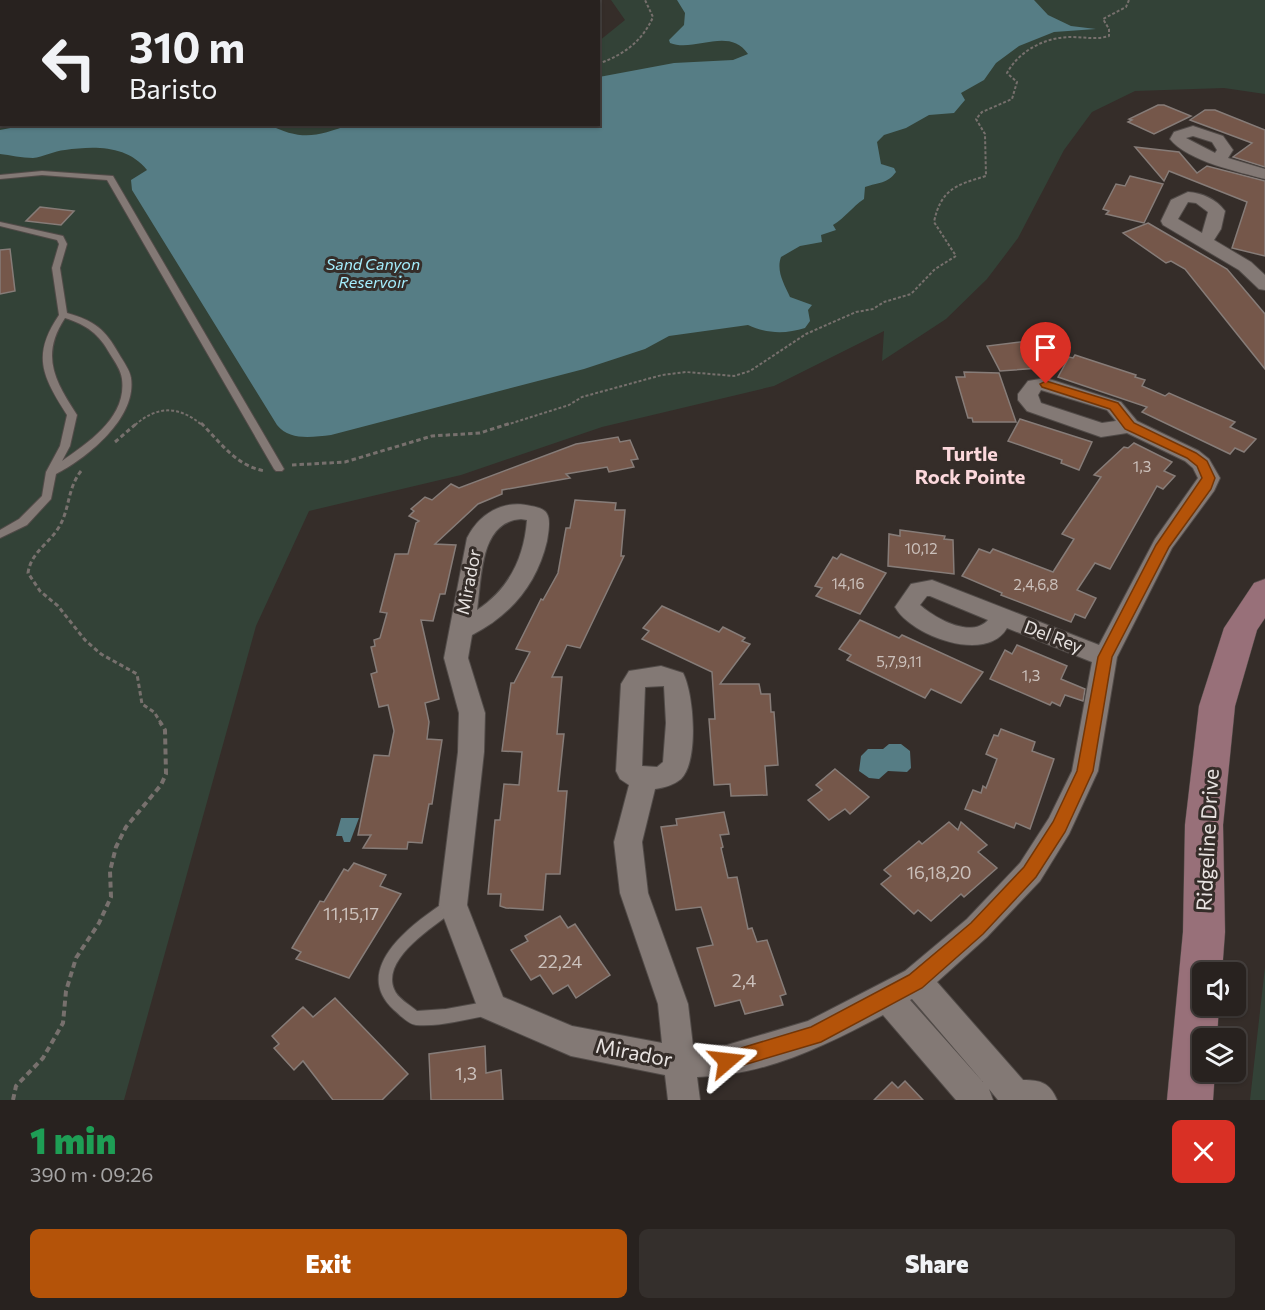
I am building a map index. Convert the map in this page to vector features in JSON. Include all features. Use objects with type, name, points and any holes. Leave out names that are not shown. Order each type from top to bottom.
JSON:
[{"type":"street","points":[[1220,159],[1265,174]]},
{"type":"street","points":[[1205,241],[1245,266],[1265,285]]},
{"type":"street","name":"Mirador","points":[[460,632],[499,609],[526,573],[538,516],[519,510],[502,515],[482,528],[460,632],[456,658],[472,713],[471,752],[453,905],[492,1007],[571,1041],[678,1062],[727,1061],[814,1035],[916,981],[977,928],[1030,872],[1059,826],[1085,771],[1105,657],[1163,545],[1206,486],[1209,478],[1203,464],[1192,456],[1130,426]]},
{"type":"street","name":"Ridgeline Drive","points":[[1190,1100],[1204,932],[1204,825],[1217,706],[1241,628],[1265,591]]},
{"type":"street","name":"Del Rey","points":[[1001,617],[1105,657]]},
{"type":"street","points":[[644,778],[628,842],[634,893],[673,1004],[684,1100]]},
{"type":"street","points":[[916,981],[1023,1099]]},
{"type":"street","points":[[887,997],[977,1100]]},
{"type":"lane","points":[[0,177],[42,173],[110,178],[279,469]]},
{"type":"lane","points":[[0,224],[60,238],[63,244],[56,268],[63,315],[49,332],[45,355],[56,390],[72,415],[65,446],[51,472],[46,498],[23,522],[0,534]]},
{"type":"lane","points":[[51,472],[105,434],[126,402],[127,377],[106,336],[89,322],[63,315]]},
{"type":"lane","points":[[453,905],[404,941],[387,967],[386,988],[399,1005],[415,1018],[446,1016],[492,1007]]},
{"type":"path","points":[[600,63],[611,60],[634,45],[648,30],[653,17],[645,0]]},
{"type":"path","points":[[111,446],[144,418],[156,411],[174,410],[192,417],[242,465],[259,471],[299,464],[336,464],[353,461],[432,436],[480,434],[569,405],[582,397],[663,375],[686,372],[715,376],[742,374],[763,365],[806,334],[856,312],[873,309],[884,302],[911,294],[935,269],[956,256],[939,231],[934,217],[938,204],[952,188],[986,176],[985,134],[976,119],[982,112],[1012,99],[1017,82],[1007,73],[1014,61],[1037,45],[1058,38],[1109,36],[1109,29],[1103,19],[1126,7],[1129,0]]},
{"type":"path","points":[[13,1100],[16,1086],[43,1058],[63,1023],[66,991],[73,965],[99,923],[111,897],[110,871],[116,848],[126,827],[161,785],[166,774],[165,730],[154,712],[142,704],[137,674],[101,654],[84,640],[58,606],[40,591],[28,573],[31,557],[52,537],[63,521],[68,491],[85,467]]},
{"type":"green space","points":[[611,0],[1265,0],[1265,94],[1224,88],[1135,91],[1092,112],[1064,150],[1018,238],[987,279],[946,319],[882,361],[884,331],[774,386],[602,427],[461,475],[309,511],[256,626],[124,1100],[0,1100],[0,126],[600,126],[600,40],[625,20]]},
{"type":"green space","points":[[1265,967],[1265,1100],[1250,1100]]},
{"type":"water","name":"Sand Canyon Reservoir","points":[[677,0],[1034,0],[1048,15],[1071,26],[1096,29],[1054,32],[1019,46],[996,63],[984,80],[961,93],[965,100],[954,113],[929,115],[906,128],[884,135],[877,142],[881,164],[894,168],[896,172],[893,176],[886,181],[865,187],[864,199],[833,225],[836,230],[821,235],[822,242],[800,246],[781,257],[780,272],[790,297],[812,305],[808,310],[810,321],[805,328],[776,332],[748,325],[669,336],[645,349],[584,369],[331,435],[295,436],[288,434],[277,425],[132,190],[131,180],[147,170],[139,162],[120,152],[98,148],[61,151],[33,158],[0,154],[0,130],[21,126],[272,126],[290,133],[309,135],[345,126],[600,126],[600,77],[674,63],[733,60],[748,54],[740,46],[731,42],[690,45],[670,43],[669,40],[684,25],[685,13]]},
{"type":"water","points":[[889,744],[901,744],[910,751],[911,768],[907,772],[888,771],[879,779],[869,778],[859,771],[861,756],[868,749],[883,749]]},
{"type":"water","points":[[341,818],[359,818],[350,842],[344,842],[342,836],[336,836]]},
{"type":"building","points":[[1158,105],[1164,105],[1191,116],[1154,134],[1128,122],[1132,120],[1129,119]]},
{"type":"building","points":[[1205,110],[1215,110],[1265,130],[1265,167],[1233,157],[1252,143],[1190,120]]},
{"type":"building","points":[[1135,147],[1179,152],[1197,173],[1207,166],[1265,181],[1265,256],[1232,248],[1247,202],[1169,171],[1164,181]]},
{"type":"building","points":[[1130,176],[1163,184],[1144,223],[1106,214],[1109,211],[1103,209],[1116,184],[1125,186]]},
{"type":"building","points":[[40,207],[74,211],[61,225],[26,221]]},
{"type":"building","points":[[1148,223],[1227,269],[1265,314],[1265,369],[1185,269],[1171,261],[1166,263],[1123,233]]},
{"type":"building","points":[[10,249],[15,291],[0,294],[0,250]]},
{"type":"building","points":[[1029,341],[1031,345],[1039,344],[1053,367],[1000,371],[987,346]]},
{"type":"building","points":[[1075,355],[1136,375],[1135,377],[1145,380],[1142,386],[1165,396],[1169,393],[1235,422],[1230,427],[1256,439],[1244,452],[1235,448],[1230,454],[1142,412],[1147,407],[1058,377],[1069,357],[1073,358]]},
{"type":"building","points":[[964,372],[999,373],[1016,422],[973,422],[972,418],[968,418],[956,377],[965,377]]},
{"type":"building","points":[[1020,419],[1092,442],[1079,470],[1061,463],[1062,460],[1008,441]]},
{"type":"building","points":[[618,437],[620,442],[630,440],[638,459],[631,460],[634,467],[609,472],[607,467],[566,474],[570,478],[502,490],[502,494],[478,504],[435,544],[456,545],[445,594],[440,594],[433,621],[421,620],[439,699],[425,703],[429,722],[427,739],[442,740],[432,804],[429,804],[422,843],[408,842],[407,849],[363,848],[371,835],[358,835],[374,755],[389,756],[394,731],[388,705],[379,707],[371,674],[377,672],[371,647],[375,646],[374,640],[380,638],[387,613],[380,612],[395,554],[408,554],[416,523],[419,521],[409,516],[414,511],[411,509],[425,497],[432,500],[451,484],[459,488],[576,444]]},
{"type":"building","points":[[1134,443],[1172,462],[1164,471],[1175,476],[1163,489],[1157,486],[1110,569],[1095,563],[1077,590],[1096,598],[1085,618],[1075,614],[1071,622],[1001,595],[1002,593],[962,576],[979,549],[990,553],[993,549],[1053,572],[1074,539],[1062,534],[1101,477],[1094,475],[1124,447],[1128,448]]},
{"type":"building","points":[[575,500],[616,503],[615,510],[625,510],[621,556],[624,556],[580,648],[567,645],[552,677],[562,677],[557,734],[564,734],[558,791],[567,791],[560,874],[546,874],[543,910],[506,908],[500,906],[501,894],[488,894],[495,820],[500,820],[504,784],[519,785],[522,752],[502,751],[511,683],[514,683],[530,652],[516,649],[541,599],[543,600],[558,573],[566,528],[570,528]]},
{"type":"building","points":[[900,530],[945,536],[944,539],[953,540],[954,574],[888,566],[889,534],[900,536]]},
{"type":"building","points":[[841,554],[886,573],[860,614],[816,596],[822,588],[815,586],[833,557],[837,559]]},
{"type":"building","points":[[662,606],[719,632],[723,627],[745,638],[742,641],[750,644],[720,684],[759,684],[761,694],[770,694],[771,712],[774,712],[778,765],[765,766],[767,795],[731,796],[730,784],[714,785],[709,719],[715,719],[712,672],[642,639],[649,631],[643,628]]},
{"type":"building","points":[[860,620],[899,638],[902,635],[983,672],[961,703],[931,689],[925,698],[847,660],[851,655],[839,649]]},
{"type":"building","points":[[1017,645],[1067,666],[1061,679],[1085,689],[1083,701],[1065,695],[1060,706],[1052,702],[1050,705],[990,679],[1005,650],[1012,654]]},
{"type":"building","points":[[1001,729],[1035,742],[1032,751],[1054,759],[1030,829],[1016,823],[1014,828],[965,809],[973,790],[981,793],[983,786],[986,788],[997,759],[986,754],[994,735],[998,736]]},
{"type":"building","points":[[835,769],[869,797],[850,814],[845,809],[829,820],[808,800],[822,790],[816,785]]},
{"type":"building","points":[[724,812],[729,834],[720,835],[728,878],[737,877],[748,929],[752,928],[757,942],[767,940],[786,994],[780,996],[783,1005],[745,1014],[740,1000],[715,1006],[697,948],[713,945],[701,907],[676,910],[661,827],[677,825],[676,819]]},
{"type":"building","points":[[949,822],[958,830],[961,822],[987,845],[978,852],[997,868],[964,897],[961,894],[931,921],[918,910],[914,914],[881,884],[891,876],[884,870],[919,841],[922,844]]},
{"type":"building","points":[[354,863],[386,875],[380,886],[401,894],[349,978],[296,959],[301,952],[292,948],[320,901],[324,902],[344,869],[348,871]]},
{"type":"building","points":[[560,916],[568,928],[575,924],[610,975],[576,998],[568,985],[553,994],[540,975],[531,980],[511,950],[528,941],[525,936]]},
{"type":"building","points":[[335,998],[408,1074],[382,1100],[333,1100],[303,1061],[294,1070],[274,1048],[279,1044],[272,1036],[303,1007],[313,1017]]},
{"type":"building","points":[[485,1046],[486,1073],[501,1070],[503,1100],[431,1100],[429,1054]]},
{"type":"building","points":[[905,1081],[923,1100],[874,1100],[892,1082],[898,1088]]},
{"type":"district","name":"Turtle Rock Pointe","points":[[970,466]]},
{"type":"route","points":[[727,1061],[814,1035],[916,981],[977,928],[1030,872],[1059,826],[1085,771],[1105,657],[1163,545],[1206,486],[1209,478],[1203,464],[1171,445],[1130,426],[1114,406],[1046,384]]}]
